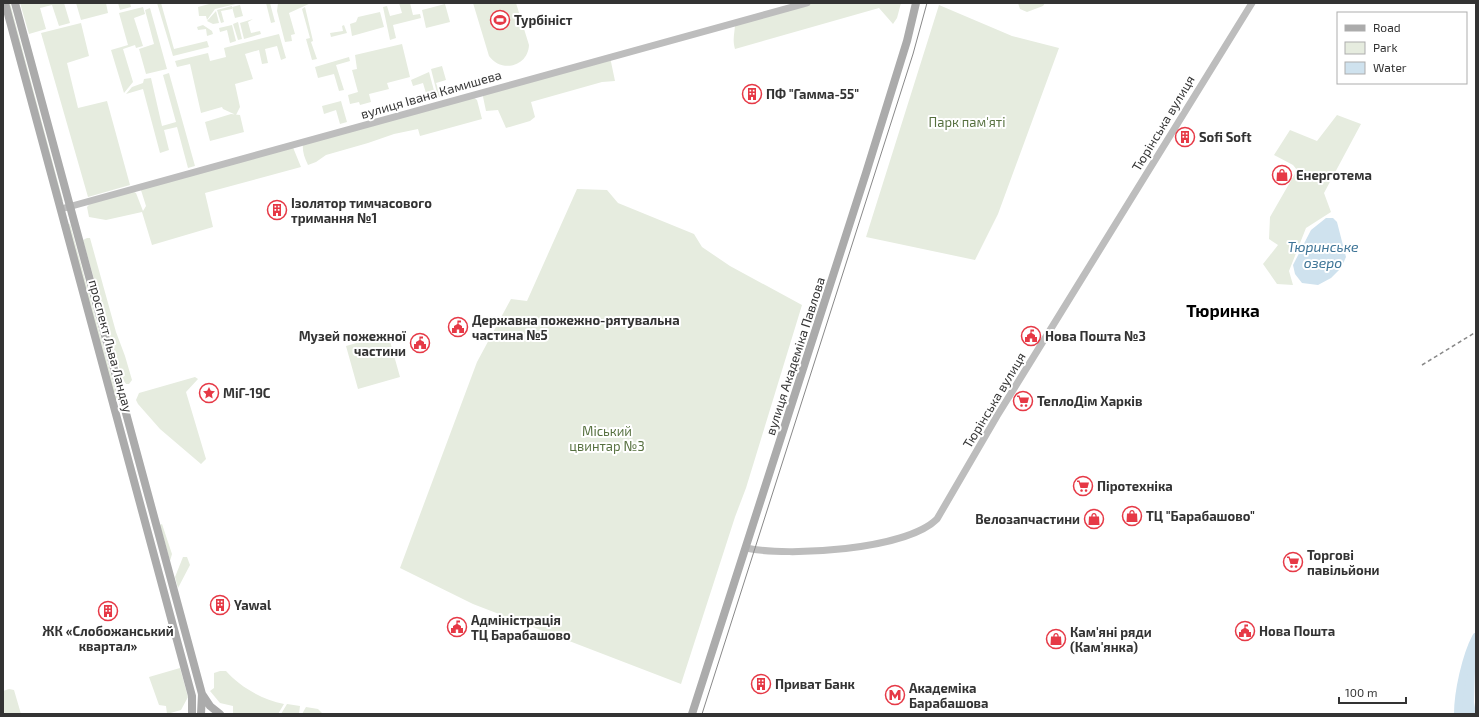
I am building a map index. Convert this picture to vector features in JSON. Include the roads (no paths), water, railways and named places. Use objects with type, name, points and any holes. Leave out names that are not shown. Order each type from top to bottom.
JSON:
[{"type":"main road","name":"проспект Льва Ландау","points":[[5,3],[192,696]]},
{"type":"main road","name":"проспект Льва Ландау","points":[[14,3],[202,694]]},
{"type":"main road","name":"вулиця Івана Камишева","points":[[61,209],[807,3]]},
{"type":"main road","name":"вулиця Академіка Павлова","points":[[692,714],[866,173],[906,44],[916,3]]},
{"type":"main road","name":"Тюрінська вулиця","points":[[746,548],[778,552],[868,546],[915,532],[927,527],[937,519],[1047,335],[1252,3]]},
{"type":"main road","points":[[202,694],[202,713]]},
{"type":"main road","points":[[202,694],[210,706],[220,714]]},
{"type":"main road","points":[[192,696],[202,713]]},
{"type":"main road","points":[[192,696],[192,714]]},
{"type":"water","name":"Тюринське озеро","points":[[1326,218],[1333,218],[1337,222],[1346,257],[1341,268],[1331,278],[1318,285],[1302,283],[1295,274],[1293,265],[1311,230]]},
{"type":"water","points":[[1476,640],[1474,702],[1476,714],[1461,714],[1465,676],[1469,658]]},
{"type":"waterway","points":[[1458,714],[1459,695],[1463,674],[1476,637]]},
{"type":"tram line","points":[[702,714],[913,54],[927,3]]},
{"type":"railway","points":[[1422,365],[1476,332]]},
{"type":"place","name":"Турбініст","points":[[500,20]]},
{"type":"place","name":"ПФ \"Гамма-55\"","points":[[752,94]]},
{"type":"place","name":"Sofi Soft","points":[[1185,137]]},
{"type":"place","name":"Енерготема","points":[[1282,175]]},
{"type":"place","name":"Ізолятор тимчасового тримання №1","points":[[277,210]]},
{"type":"place","name":"Державна пожежно-рятувальна частина №5","points":[[458,327]]},
{"type":"place","name":"Нова Пошта №3","points":[[1031,336]]},
{"type":"place","name":"Музей пожежної частини","points":[[420,343]]},
{"type":"place","name":"МіГ-19С","points":[[209,393]]},
{"type":"place","name":"ТеплоДім Харків","points":[[1023,401]]},
{"type":"place","name":"Піротехніка","points":[[1083,486]]},
{"type":"place","name":"ТЦ \"Барабашово\"","points":[[1132,516]]},
{"type":"place","name":"Велозапчастини","points":[[1094,519]]},
{"type":"place","name":"Торгові павільйони","points":[[1293,562]]},
{"type":"place","name":"Yawal","points":[[220,605]]},
{"type":"place","name":"ЖК «Слобожанський квартал»","points":[[108,611]]},
{"type":"place","name":"Адміністрація ТЦ Барабашово","points":[[457,627]]},
{"type":"place","name":"Нова Пошта","points":[[1245,631]]},
{"type":"place","name":"Кам'яні ряди (Кам'янка)","points":[[1056,639]]},
{"type":"place","name":"Приват Банк","points":[[761,684]]},
{"type":"place","name":"Академіка Барабашова","points":[[895,695]]},
{"type":"district","name":"Тюринка","points":[[1223,311]]},
{"type":"park label","name":"Парк пам'яті","points":[[967,122]]},
{"type":"park label","name":"Міський цвинтар №3","points":[[607,438]]}]
